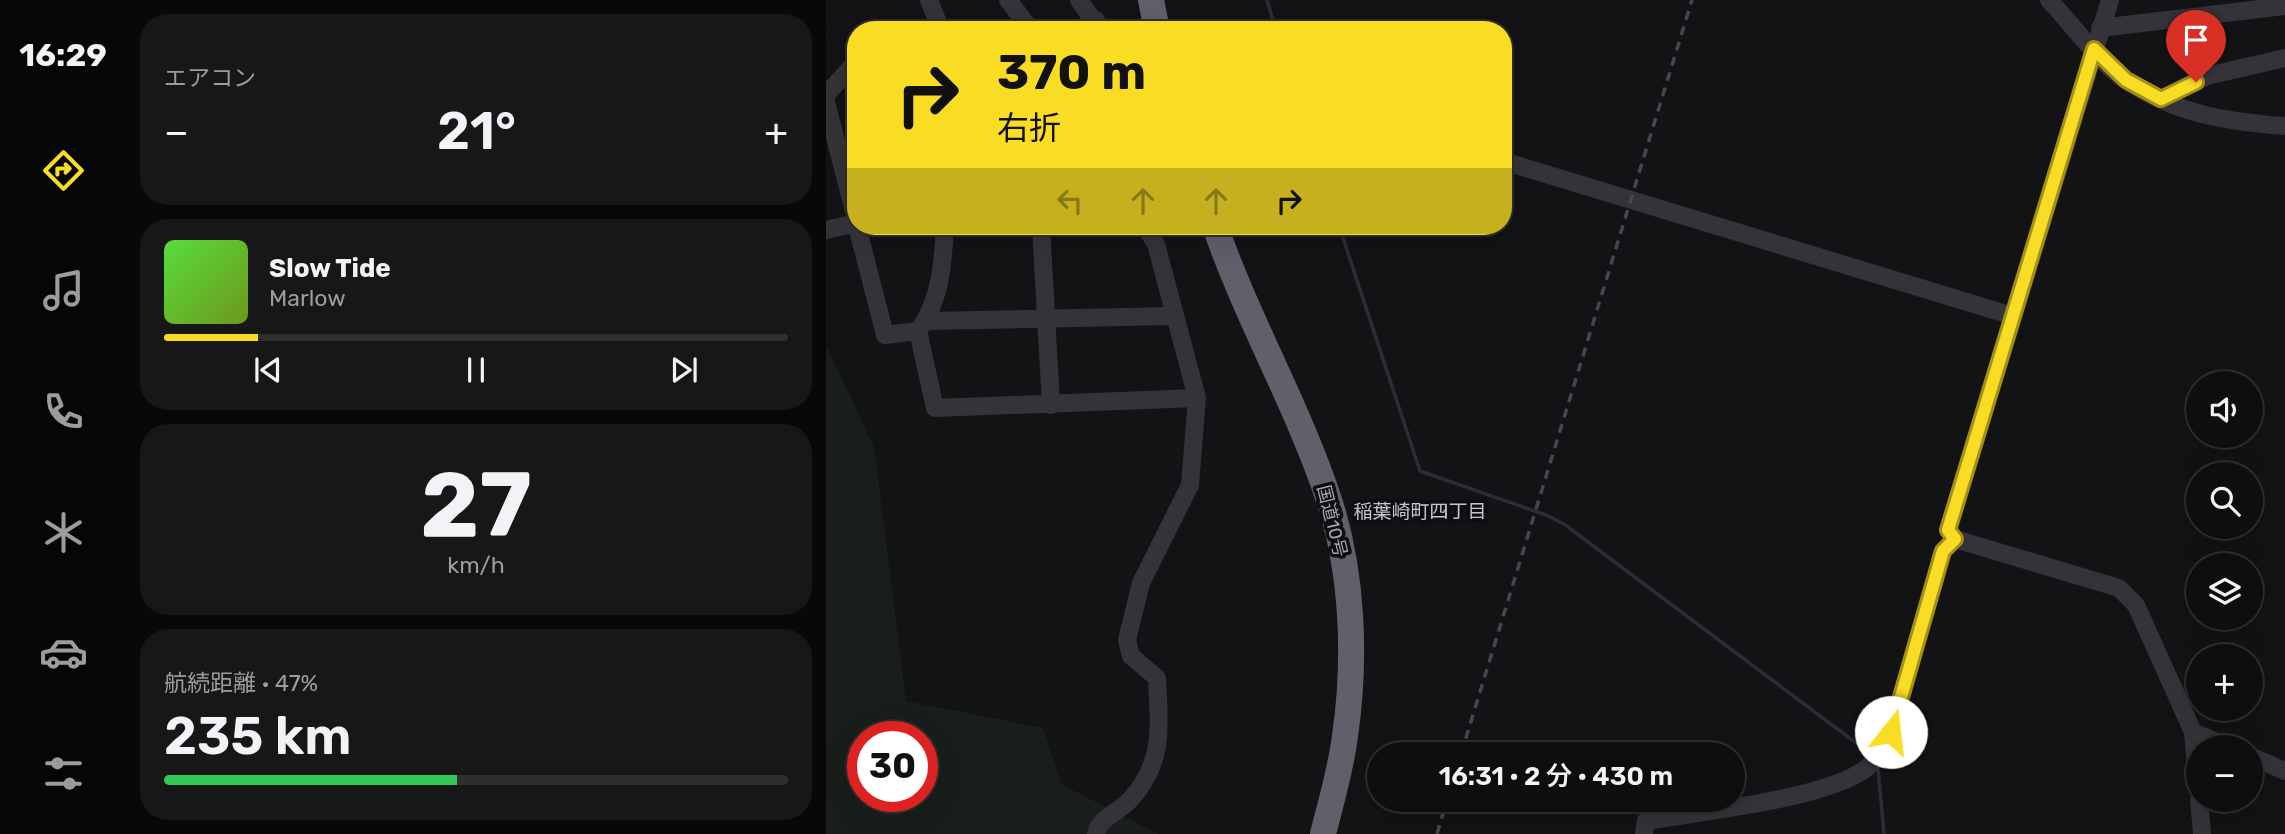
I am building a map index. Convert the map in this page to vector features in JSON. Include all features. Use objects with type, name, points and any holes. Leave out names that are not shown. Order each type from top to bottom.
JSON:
[{"type":"highway","name":"国道10号","points":[[1219,235],[1294,409],[1329,502],[1341,552],[1348,600],[1350,653],[1346,736],[1323,834]]},
{"type":"street","points":[[929,0],[938,21]]},
{"type":"street","points":[[1008,0],[1024,21]]},
{"type":"street","points":[[1079,0],[1095,21]]},
{"type":"street","points":[[2049,0],[2126,80],[2175,107],[2219,120],[2285,127]]},
{"type":"street","points":[[2110,0],[1948,530],[1955,539],[2119,588],[2136,605],[2193,733],[2198,735]]},
{"type":"street","points":[[2101,28],[2231,7],[2285,6]]},
{"type":"street","points":[[2161,99],[2207,76],[2285,58]]},
{"type":"street","points":[[847,72],[828,93],[847,181]]},
{"type":"street","points":[[1512,164],[2013,316]]},
{"type":"street","points":[[826,230],[847,225]]},
{"type":"street","points":[[859,235],[885,335],[922,326],[1046,318],[1172,316]]},
{"type":"street","points":[[944,235],[938,290],[922,326],[935,408],[1197,398]]},
{"type":"street","points":[[1041,235],[1051,405]]},
{"type":"street","points":[[1096,834],[1100,824],[1129,801],[1156,759],[1159,725],[1157,678],[1132,656],[1126,640],[1142,583],[1190,485],[1197,398],[1172,316],[1156,244],[1150,235]]},
{"type":"street","points":[[1644,834],[1646,821],[1811,791],[1848,780],[1874,760],[1891,732],[1943,551],[1955,539]]},
{"type":"street","points":[[2263,762],[2285,771]]},
{"type":"street","points":[[2200,812],[2202,834]]},
{"type":"shaded area","points":[[826,345],[874,447],[906,701],[1043,728],[1061,784],[1158,834],[826,834]]},
{"type":"waterway","points":[[1267,0],[1273,21]]},
{"type":"waterway","points":[[1342,235],[1420,471],[1546,515],[1564,524],[1871,754]]},
{"type":"waterway","points":[[1878,767],[1884,834]]},
{"type":"railway","points":[[1465,742],[1692,0]]},
{"type":"railway","points":[[1437,834],[1443,812]]},
{"type":"district","name":"稲葉崎町四丁目","points":[[1420,511]]},
{"type":"route","points":[[1891,732],[1943,551],[1955,539],[1948,530],[2094,49],[2126,80],[2161,99],[2196,82]]}]
